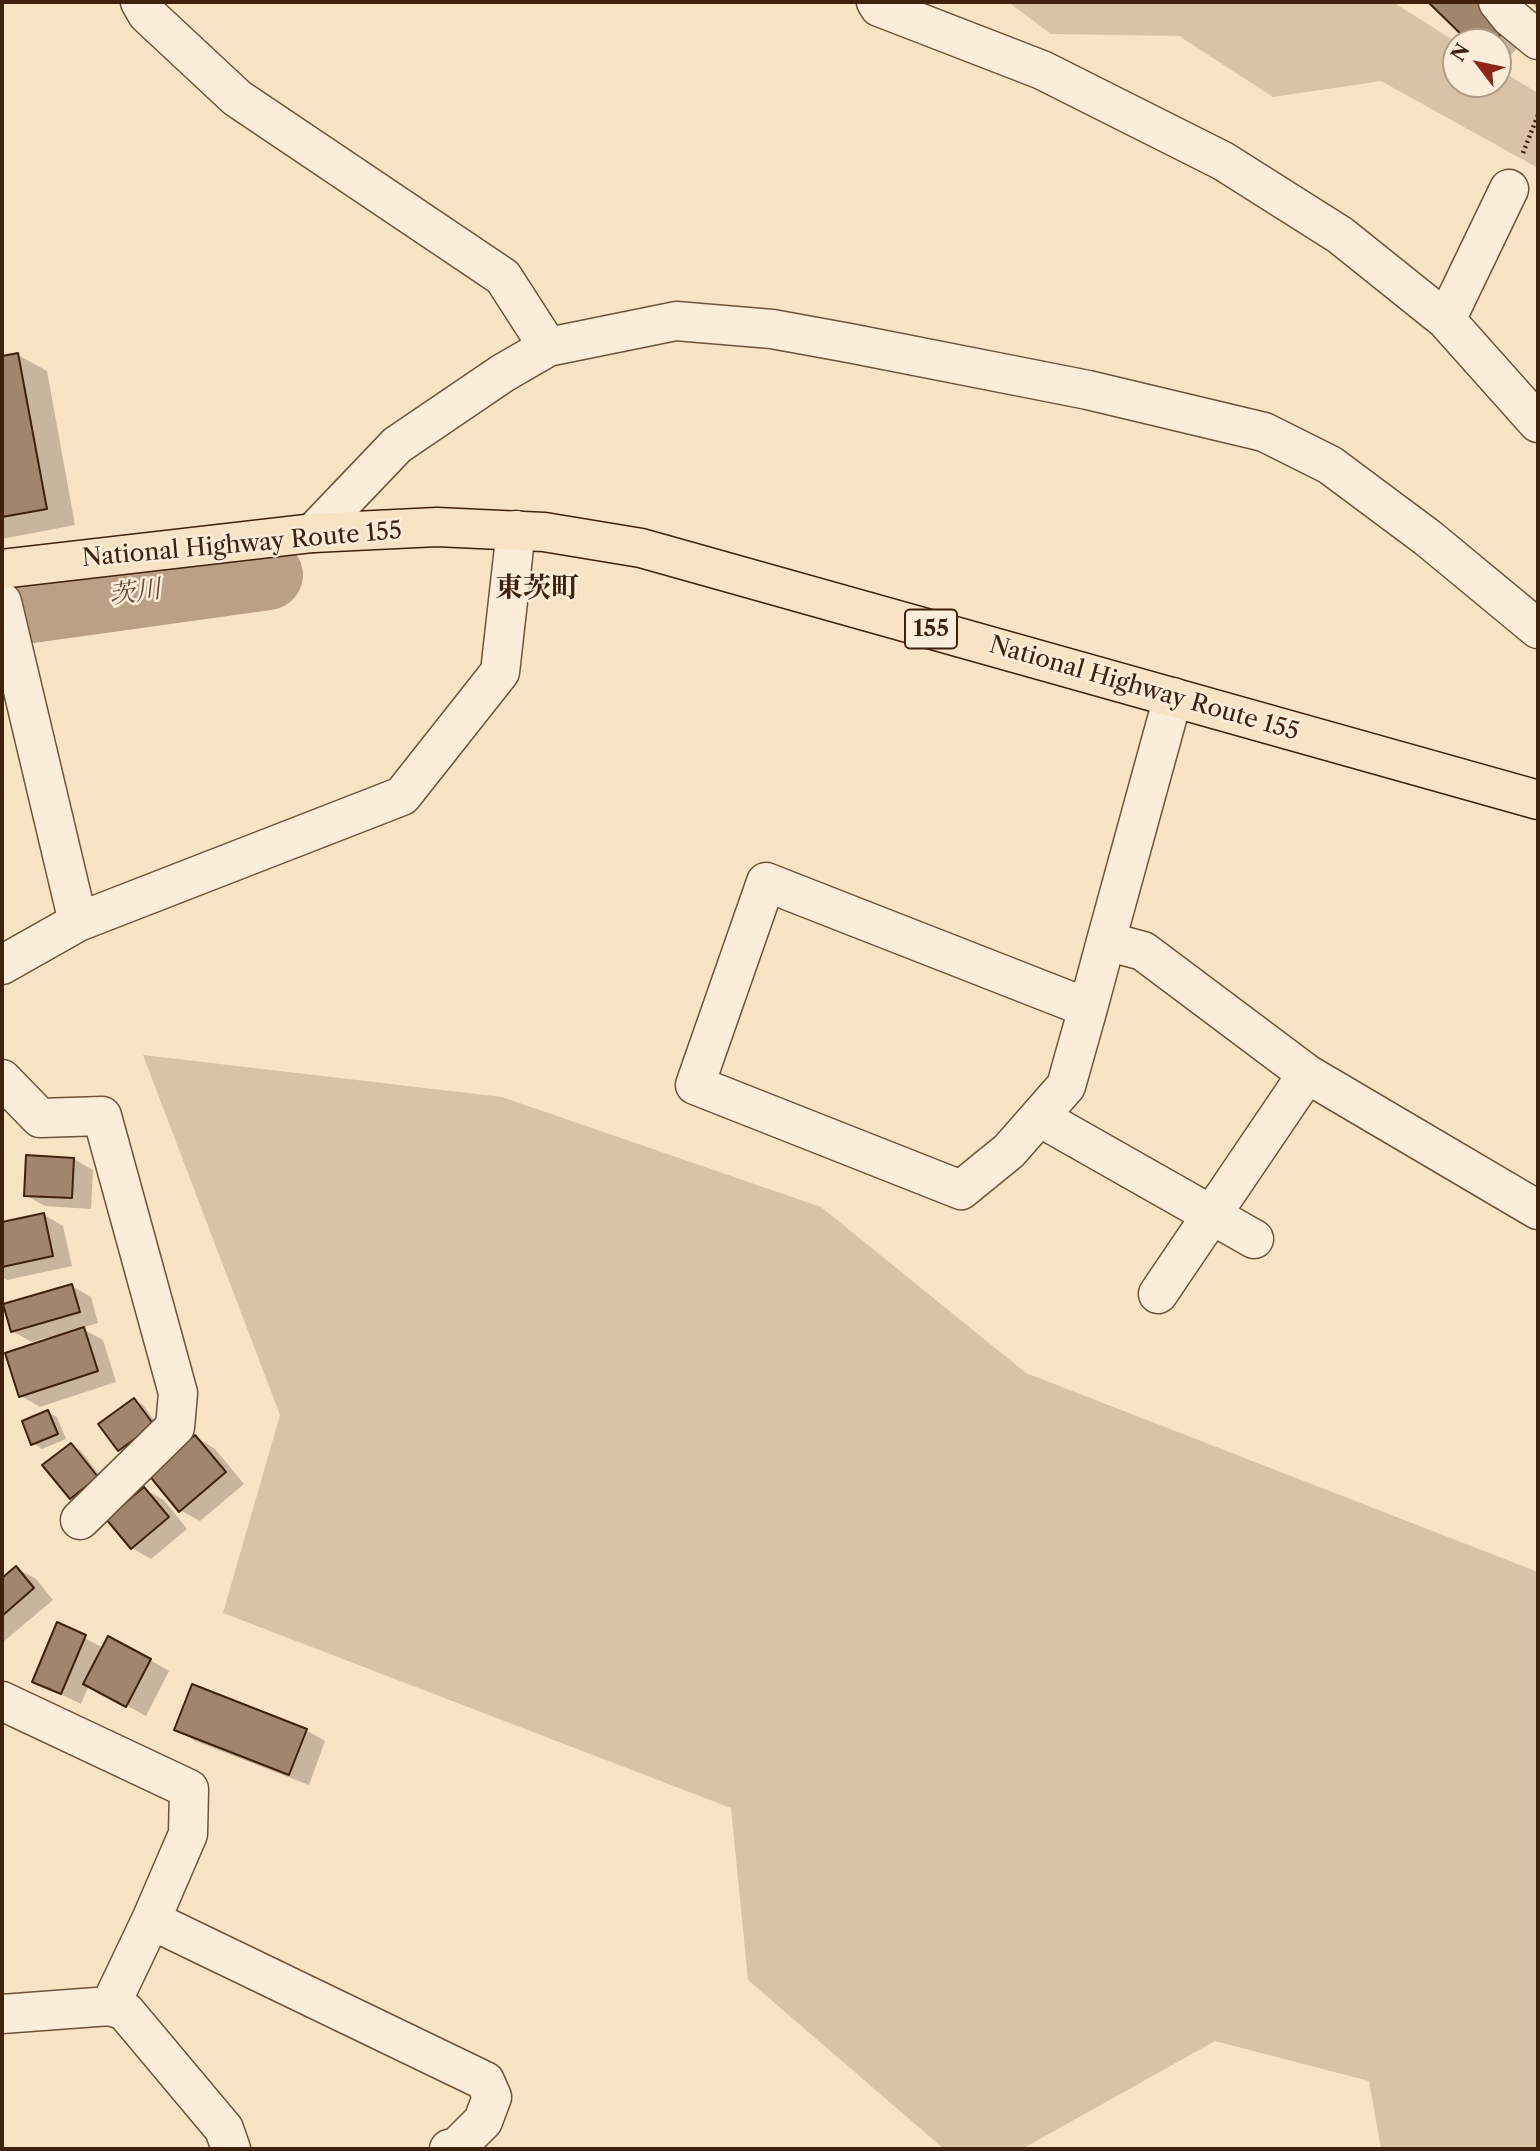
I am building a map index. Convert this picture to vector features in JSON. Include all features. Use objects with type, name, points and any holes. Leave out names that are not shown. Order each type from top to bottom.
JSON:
[{"type":"highway","name":"National Highway Route 155","points":[[2,569],[313,533],[437,527],[544,532],[642,548],[1538,800]]},
{"type":"street","points":[[141,2],[147,14],[237,98],[503,276],[548,347]]},
{"type":"street","points":[[876,2],[879,7],[1042,69],[1223,161],[1340,235],[1446,320],[1538,423]]},
{"type":"street","points":[[1497,2],[1510,17],[1538,40]]},
{"type":"street","points":[[1446,320],[1509,189]]},
{"type":"street","points":[[313,533],[397,445],[503,373],[548,347],[676,321],[772,329],[1088,390],[1264,432],[1330,465],[1428,538],[1538,629]]},
{"type":"street","points":[[2,965],[78,922],[402,796],[500,672],[516,530]]},
{"type":"street","points":[[4,612],[78,922]]},
{"type":"street","points":[[1088,1008],[766,882],[695,1085],[961,1190],[1009,1151],[1066,1086],[1088,1008],[1173,697]]},
{"type":"street","points":[[1106,941],[1143,951],[1307,1074],[1538,1210]]},
{"type":"street","points":[[1158,1294],[1307,1074]]},
{"type":"street","points":[[2,1079],[40,1118],[102,1116],[178,1393],[175,1427],[80,1520]]},
{"type":"street","points":[[1039,1117],[1254,1239]]},
{"type":"street","points":[[2,1701],[189,1789],[187,1834],[151,1920],[110,2006]]},
{"type":"street","points":[[151,1920],[485,2081],[492,2097],[483,2121],[455,2148]]},
{"type":"street","points":[[2,2014],[110,2006],[125,2011],[224,2129],[231,2149]]},
{"type":"shaded area","points":[[1008,2],[1393,2],[1442,33],[1442,98],[1512,98],[1512,77],[1538,93],[1538,168],[1381,81],[1273,97],[1179,36],[1051,34]]},
{"type":"shaded area","points":[[143,1055],[502,1097],[821,1207],[1026,1373],[1538,1572],[1538,2149],[1381,2149],[1369,2081],[1215,2041],[1022,2149],[944,2149],[748,1980],[731,1808],[223,1613],[280,1415]]},
{"type":"building","points":[[1428,2],[1479,2],[1506,28],[1455,28]]},
{"type":"building","points":[[18,353],[47,509],[2,517],[2,356]]},
{"type":"building","points":[[26,1155],[74,1158],[72,1198],[24,1196]]},
{"type":"building","points":[[44,1213],[53,1256],[2,1267],[2,1222]]},
{"type":"building","points":[[72,1284],[80,1312],[11,1332],[3,1304]]},
{"type":"building","points":[[84,1327],[98,1371],[19,1397],[5,1353]]},
{"type":"building","points":[[134,1398],[154,1425],[118,1451],[98,1424]]},
{"type":"building","points":[[48,1410],[58,1434],[31,1445],[22,1421]]},
{"type":"building","points":[[195,1435],[226,1472],[179,1512],[148,1474]]},
{"type":"building","points":[[71,1443],[98,1477],[70,1499],[42,1465]]},
{"type":"building","points":[[144,1487],[169,1517],[131,1549],[106,1519]]},
{"type":"building","points":[[16,1566],[34,1588],[2,1616],[2,1578]]},
{"type":"building","points":[[57,1622],[86,1635],[61,1694],[32,1682]]},
{"type":"building","points":[[108,1636],[151,1659],[126,1707],[83,1684]]},
{"type":"building","points":[[192,1684],[307,1729],[289,1775],[174,1730]]},
{"type":"waterway","name":"茨川","points":[[2,612],[268,575]]},
{"type":"district","name":"東茨町","points":[[537,589]]}]
